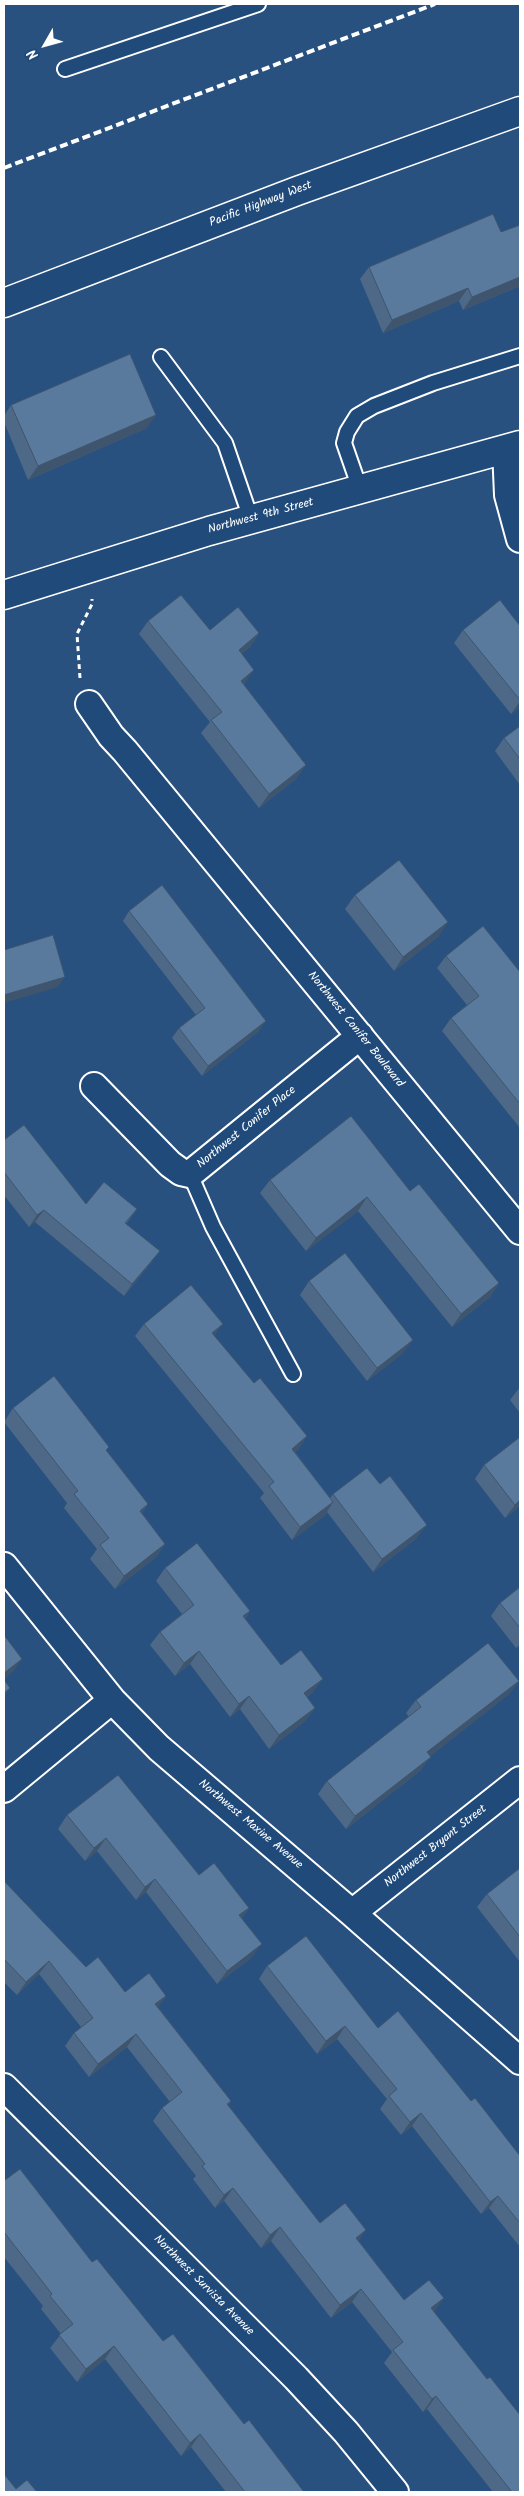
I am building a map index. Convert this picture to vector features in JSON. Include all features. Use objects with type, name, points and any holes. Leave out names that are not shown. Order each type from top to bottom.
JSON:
[{"type":"main road","name":"Pacific Highway West","points":[[4,303],[297,191],[520,111]]},
{"type":"main road","name":"Northwest 9th Street","points":[[4,595],[251,519],[513,447]]},
{"type":"street","points":[[513,447],[508,495],[520,539]]},
{"type":"street","name":"Northwest Conifer Boulevard","points":[[90,704],[111,736],[520,1231]]},
{"type":"street","name":"Northwest Conifer Place","points":[[94,1086],[170,1164],[181,1172],[190,1174],[360,1036]]},
{"type":"street","name":"Northwest Maxine Avenue","points":[[4,1566],[112,1700],[159,1748],[352,1913],[520,2061]]},
{"type":"street","points":[[4,1789],[112,1700]]},
{"type":"street","name":"Northwest Bryant Street","points":[[352,1913],[520,1780]]},
{"type":"street","name":"Northwest Survista Avenue","points":[[4,2086],[296,2378],[346,2432],[395,2492]]},
{"type":"lane","points":[[65,69],[258,4]]},
{"type":"lane","points":[[360,489],[344,443],[347,432],[357,416],[374,406],[433,383],[520,356]]},
{"type":"lane","points":[[160,357],[225,443],[251,519]]},
{"type":"lane","points":[[190,1174],[213,1227],[293,1374]]},
{"type":"path","points":[[90,704],[78,673],[77,634],[92,604],[94,566]]},
{"type":"building","points":[[493,214],[501,232],[520,225],[520,277],[472,297],[468,288],[392,320],[369,267]]},
{"type":"building","points":[[130,354],[156,415],[38,466],[11,405]]},
{"type":"building","points":[[181,595],[210,630],[238,607],[259,633],[239,650],[254,670],[241,681],[306,765],[269,794],[211,720],[222,712],[148,621]]},
{"type":"building","points":[[500,600],[520,626],[520,700],[463,630]]},
{"type":"building","points":[[520,726],[520,759],[504,738]]},
{"type":"building","points":[[399,860],[448,922],[403,957],[355,895]]},
{"type":"building","points":[[162,885],[266,1021],[208,1066],[179,1028],[205,1008],[129,911]]},
{"type":"building","points":[[483,926],[520,972],[520,1104],[451,1018],[479,996],[446,956]]},
{"type":"building","points":[[53,935],[65,977],[4,995],[4,950]]},
{"type":"building","points":[[351,1116],[410,1191],[419,1184],[499,1283],[461,1314],[367,1197],[316,1238],[270,1180]]},
{"type":"building","points":[[24,1125],[86,1204],[104,1182],[137,1209],[125,1223],[160,1251],[132,1284],[44,1210],[37,1215],[4,1172],[4,1140]]},
{"type":"building","points":[[345,1253],[413,1340],[377,1368],[309,1281]]},
{"type":"building","points":[[191,1285],[223,1324],[212,1333],[254,1383],[260,1378],[307,1436],[292,1449],[333,1502],[300,1527],[269,1486],[274,1482],[144,1324]]},
{"type":"building","points":[[54,1376],[109,1447],[106,1450],[148,1504],[140,1511],[165,1544],[124,1576],[100,1545],[109,1538],[74,1494],[78,1491],[13,1408]]},
{"type":"building","points":[[520,1437],[520,1500],[515,1505],[484,1465]]},
{"type":"building","points":[[367,1468],[380,1484],[390,1476],[427,1525],[382,1559],[333,1494]]},
{"type":"building","points":[[197,1543],[250,1611],[243,1616],[281,1665],[301,1650],[323,1679],[304,1693],[315,1708],[279,1735],[249,1696],[239,1704],[199,1651],[184,1663],[160,1632],[194,1605],[165,1568]]},
{"type":"building","points":[[520,1587],[520,1628],[500,1603]]},
{"type":"building","points":[[4,1635],[22,1659],[4,1673]]},
{"type":"building","points":[[488,1643],[519,1681],[427,1752],[431,1757],[355,1816],[327,1781],[421,1707],[416,1700]]},
{"type":"building","points":[[4,1680],[10,1688],[4,1693]]},
{"type":"building","points":[[118,1775],[199,1875],[214,1863],[249,1908],[239,1915],[262,1944],[227,1971],[155,1879],[145,1887],[106,1838],[94,1848],[67,1815]]},
{"type":"building","points":[[520,1868],[520,1937],[487,1894]]},
{"type":"building","points":[[4,1881],[86,1967],[98,1957],[125,1992],[149,1973],[166,1996],[155,2004],[231,2101],[227,2104],[320,2223],[345,2203],[366,2230],[356,2238],[404,2300],[429,2280],[444,2298],[431,2308],[487,2379],[490,2377],[520,2415],[520,2492],[512,2492],[436,2396],[432,2399],[393,2350],[403,2342],[361,2289],[340,2305],[280,2227],[270,2235],[233,2188],[224,2195],[202,2166],[205,2164],[162,2108],[182,2092],[136,2034],[98,2064],[74,2033],[93,2018],[49,1961],[26,1982],[4,1959]]},
{"type":"building","points":[[306,1936],[378,2028],[398,2011],[471,2101],[475,2098],[520,2156],[520,2223],[498,2196],[490,2202],[421,2113],[410,2122],[389,2096],[397,2089],[345,2026],[326,2041],[267,1966]]},
{"type":"building","points":[[20,2169],[92,2262],[97,2259],[163,2341],[173,2334],[244,2424],[249,2420],[304,2492],[245,2492],[200,2434],[190,2443],[114,2346],[86,2369],[59,2335],[73,2324],[50,2296],[52,2294],[4,2232],[4,2178],[5,2180]]},
{"type":"building","points":[[4,2474],[16,2489],[27,2480],[37,2492],[4,2492]]},
{"type":"railway","points":[[4,168],[435,4]]}]
